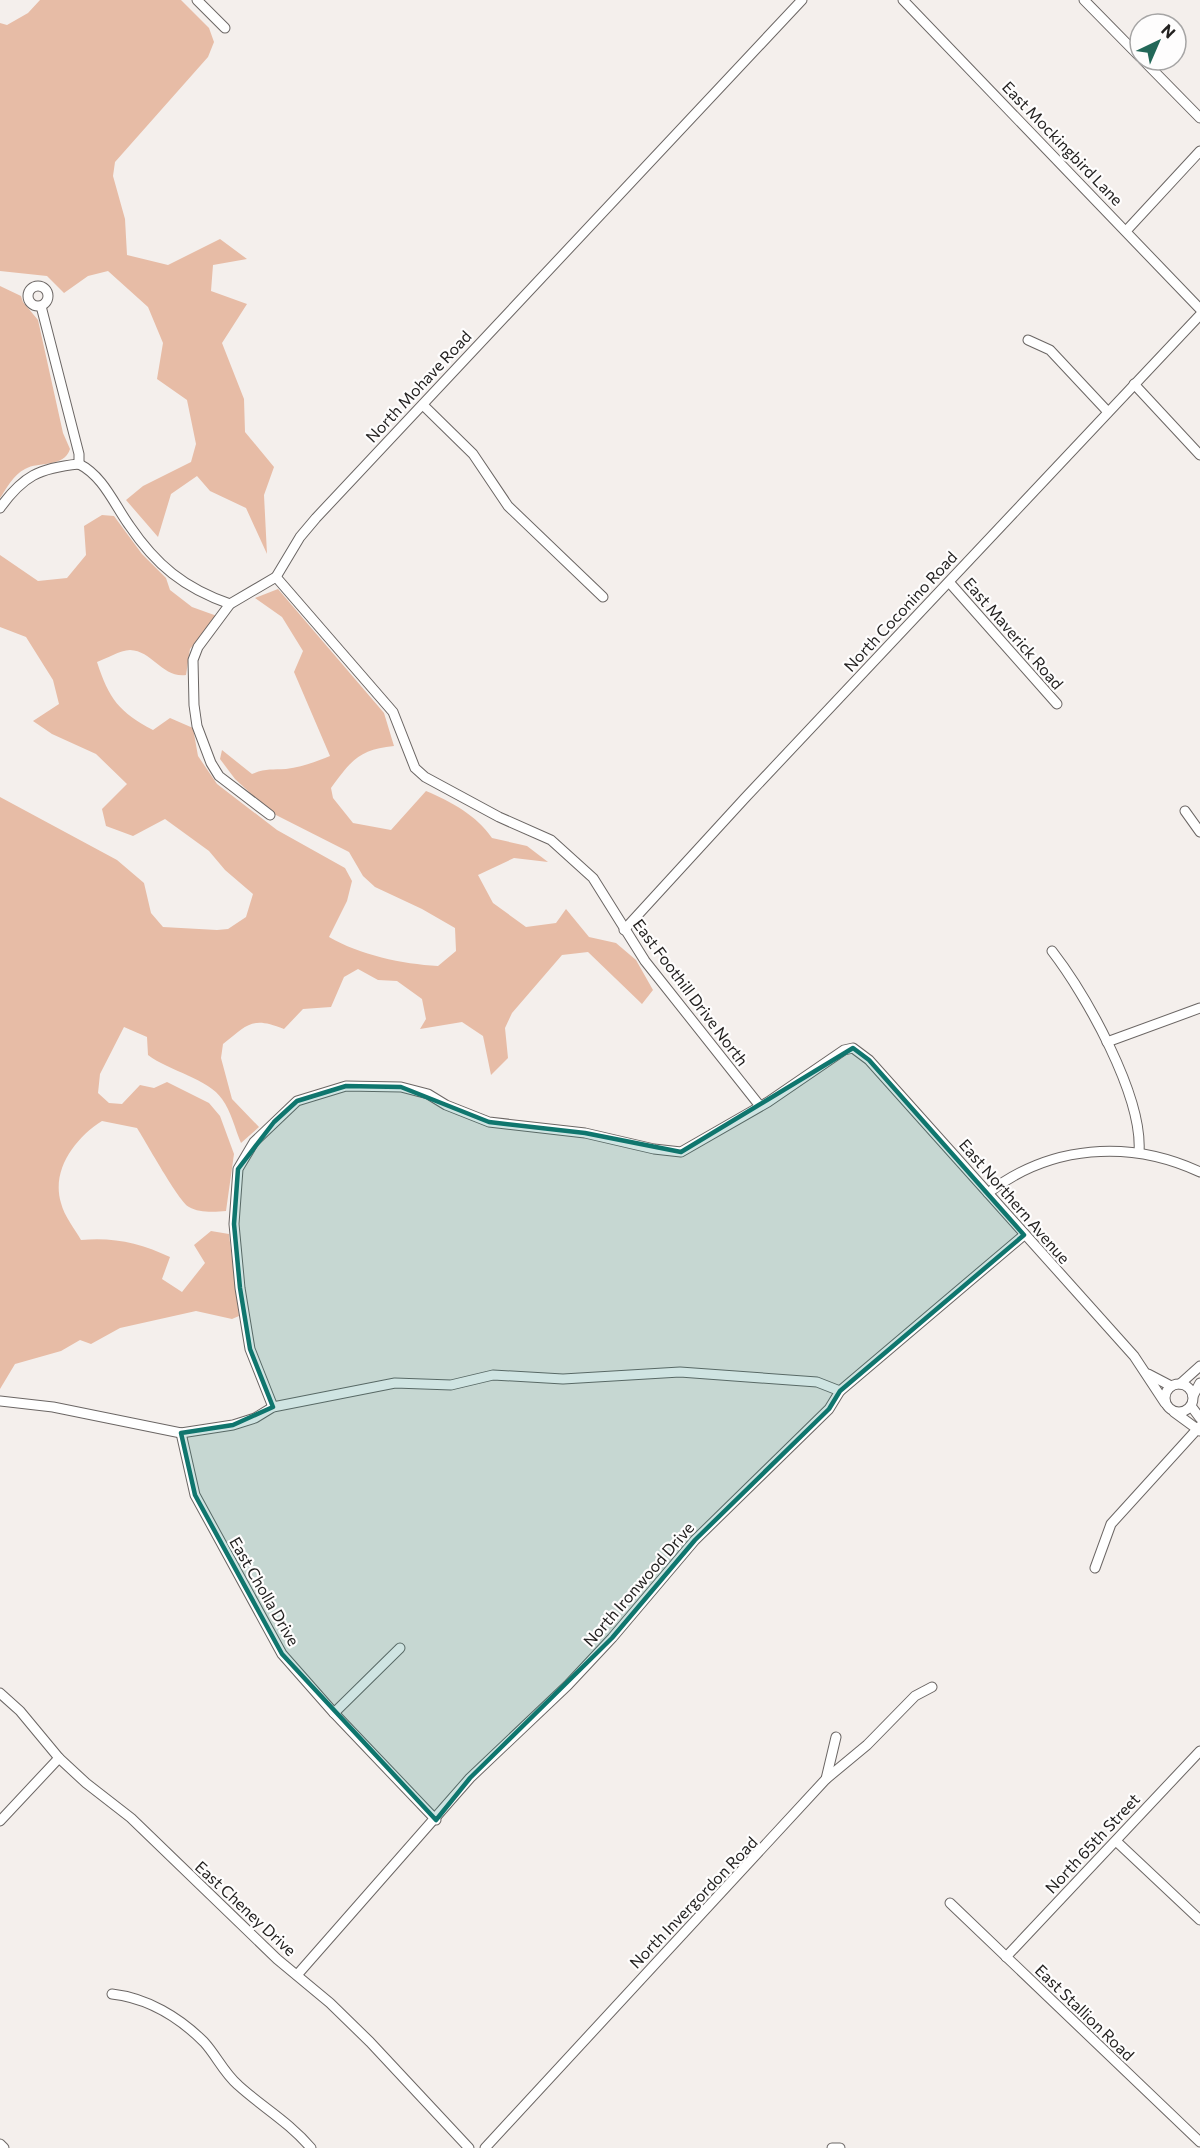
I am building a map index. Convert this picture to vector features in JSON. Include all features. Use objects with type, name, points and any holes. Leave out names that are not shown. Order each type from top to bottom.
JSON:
[{"type":"street","points":[[197,0],[225,28]]},
{"type":"street","name":"North Mohave Road","points":[[270,815],[219,776],[197,726],[194,705],[195,653],[230,604],[276,577],[300,537],[316,518],[802,0]]},
{"type":"street","name":"East Mockingbird Lane","points":[[903,0],[1200,309]]},
{"type":"street","points":[[1084,0],[1128,44]]},
{"type":"street","points":[[1156,72],[1200,118]]},
{"type":"street","points":[[1126,231],[1200,150]]},
{"type":"street","points":[[40,306],[79,454],[79,464],[100,482],[137,537],[165,569],[197,591],[230,604]]},
{"type":"street","name":"North Coconino Road","points":[[624,930],[1200,315]]},
{"type":"street","points":[[1028,340],[1050,350],[1108,412]]},
{"type":"street","points":[[1134,384],[1200,455]]},
{"type":"street","points":[[423,405],[473,454],[508,506],[603,597]]},
{"type":"street","points":[[0,508],[15,488],[31,474],[79,464]]},
{"type":"street","name":"East Foothill Drive North","points":[[276,577],[393,712],[415,768],[425,777],[499,817],[551,840],[593,878],[645,961],[760,1106]]},
{"type":"street","name":"East Maverick Road","points":[[949,582],[1057,704]]},
{"type":"street","points":[[1185,811],[1200,832]]},
{"type":"street","points":[[1052,951],[1107,1042],[1136,1118],[1139,1152]]},
{"type":"street","points":[[1107,1042],[1200,1008]]},
{"type":"street","name":"East Northern Avenue","points":[[760,1106],[844,1050],[853,1048],[858,1051],[869,1060],[1134,1356],[1165,1403]]},
{"type":"street","points":[[273,1407],[250,1349],[240,1288],[234,1224],[238,1169],[254,1142],[297,1101],[346,1086],[400,1087],[428,1094],[446,1105],[489,1122],[585,1133],[654,1149],[681,1152],[760,1106]]},
{"type":"street","points":[[988,1193],[1022,1170],[1070,1154],[1096,1150],[1139,1152],[1167,1158],[1200,1172]]},
{"type":"street","name":"North Ironwood Drive","points":[[297,1975],[470,1779],[560,1693],[612,1638],[695,1540],[829,1409],[840,1391],[1024,1235]]},
{"type":"street","points":[[1095,1568],[1111,1524],[1199,1429],[1172,1411],[1165,1403],[1165,1394],[1200,1366]]},
{"type":"street","points":[[0,1401],[53,1407],[181,1433],[233,1425],[255,1418],[273,1407],[395,1383],[451,1385],[512,1374],[563,1379],[680,1372],[817,1382],[840,1391]]},
{"type":"street","name":"East Northern Avenue","points":[[1146,1373],[1175,1385]]},
{"type":"street","points":[[1172,1411],[1180,1413],[1192,1401],[1200,1383]]},
{"type":"street","points":[[1175,1385],[1189,1388],[1200,1418]]},
{"type":"street","name":"East Cholla Drive","points":[[181,1433],[195,1495],[282,1654],[334,1713],[436,1820]]},
{"type":"street","points":[[334,1713],[400,1648]]},
{"type":"street","name":"North Invergordon Road","points":[[485,2148],[826,1779],[867,1745],[915,1696],[932,1687]]},
{"type":"street","name":"East Cheney Drive","points":[[0,1693],[20,1711],[59,1758],[144,1830],[370,2042],[469,2148]]},
{"type":"street","points":[[826,1779],[836,1737]]},
{"type":"street","name":"North 65th Street","points":[[1006,1957],[1200,1751]]},
{"type":"street","points":[[0,1821],[59,1758]]},
{"type":"street","points":[[1116,1841],[1200,1920]]},
{"type":"street","name":"East Stallion Road","points":[[950,1903],[1200,2142]]},
{"type":"street","points":[[112,1994],[144,2000],[177,2021],[204,2042],[236,2083],[286,2121],[311,2148]]},
{"type":"street","points":[[0,2144],[4,2148]]},
{"type":"highlighted area","points":[[853,1048],[869,1060],[1024,1235],[840,1391],[829,1409],[695,1540],[612,1638],[470,1778],[436,1820],[282,1654],[195,1495],[181,1433],[233,1425],[273,1407],[250,1349],[240,1288],[234,1224],[238,1169],[274,1122],[297,1101],[346,1086],[401,1087],[489,1122],[585,1133],[681,1152]]},
{"type":"shaded area","points":[[40,0],[181,0],[209,28],[214,42],[208,57],[115,162],[113,176],[125,219],[127,255],[168,265],[220,239],[247,259],[213,265],[211,291],[247,304],[222,343],[244,399],[245,432],[274,467],[264,495],[267,554],[246,508],[210,491],[197,476],[171,494],[158,537],[126,500],[143,486],[191,462],[196,444],[187,400],[157,379],[163,343],[148,307],[108,271],[88,276],[64,293],[47,276],[0,271],[0,23],[7,25],[28,13]]},
{"type":"shaded area","points":[[0,286],[21,296],[23,302],[38,320],[63,433],[70,449],[67,455],[57,462],[31,467],[21,472],[0,498]]},
{"type":"shaded area","points":[[102,515],[114,516],[142,554],[166,578],[170,590],[192,607],[217,616],[190,649],[186,675],[178,675],[164,669],[138,651],[126,650],[97,662],[106,686],[124,710],[153,730],[170,718],[193,728],[198,756],[217,784],[277,830],[345,868],[352,881],[347,901],[329,937],[368,954],[424,965],[438,966],[456,951],[455,928],[422,909],[375,887],[363,876],[349,852],[272,813],[235,779],[220,759],[222,750],[252,774],[265,770],[298,767],[330,756],[294,672],[303,651],[282,617],[255,598],[278,589],[384,713],[394,746],[372,750],[356,758],[331,788],[333,798],[353,823],[391,830],[426,791],[454,805],[479,822],[492,838],[527,846],[548,862],[514,858],[478,875],[493,903],[526,927],[556,923],[566,909],[589,937],[616,943],[636,960],[653,990],[642,1004],[588,952],[562,955],[512,1013],[505,1028],[508,1058],[491,1075],[483,1036],[462,1022],[420,1029],[426,1019],[422,999],[397,981],[378,980],[358,969],[344,977],[331,1007],[303,1009],[284,1029],[264,1023],[251,1024],[223,1044],[221,1058],[232,1099],[259,1127],[241,1143],[228,1109],[216,1092],[148,1055],[147,1037],[124,1027],[100,1074],[98,1093],[109,1103],[122,1104],[140,1085],[154,1088],[167,1082],[209,1103],[220,1116],[234,1154],[226,1211],[202,1211],[189,1207],[184,1203],[137,1128],[102,1121],[83,1136],[62,1167],[59,1191],[62,1208],[81,1240],[105,1239],[127,1242],[170,1257],[162,1279],[182,1292],[205,1263],[194,1245],[211,1231],[229,1234],[239,1316],[232,1319],[196,1311],[120,1328],[91,1344],[80,1340],[61,1351],[15,1364],[0,1389],[0,797],[117,860],[144,883],[151,913],[163,927],[228,929],[246,917],[253,894],[225,870],[209,851],[165,819],[133,836],[106,826],[102,809],[127,784],[96,754],[52,734],[33,721],[59,704],[53,680],[26,637],[0,627],[0,555],[38,581],[67,578],[86,555],[84,526]]}]
